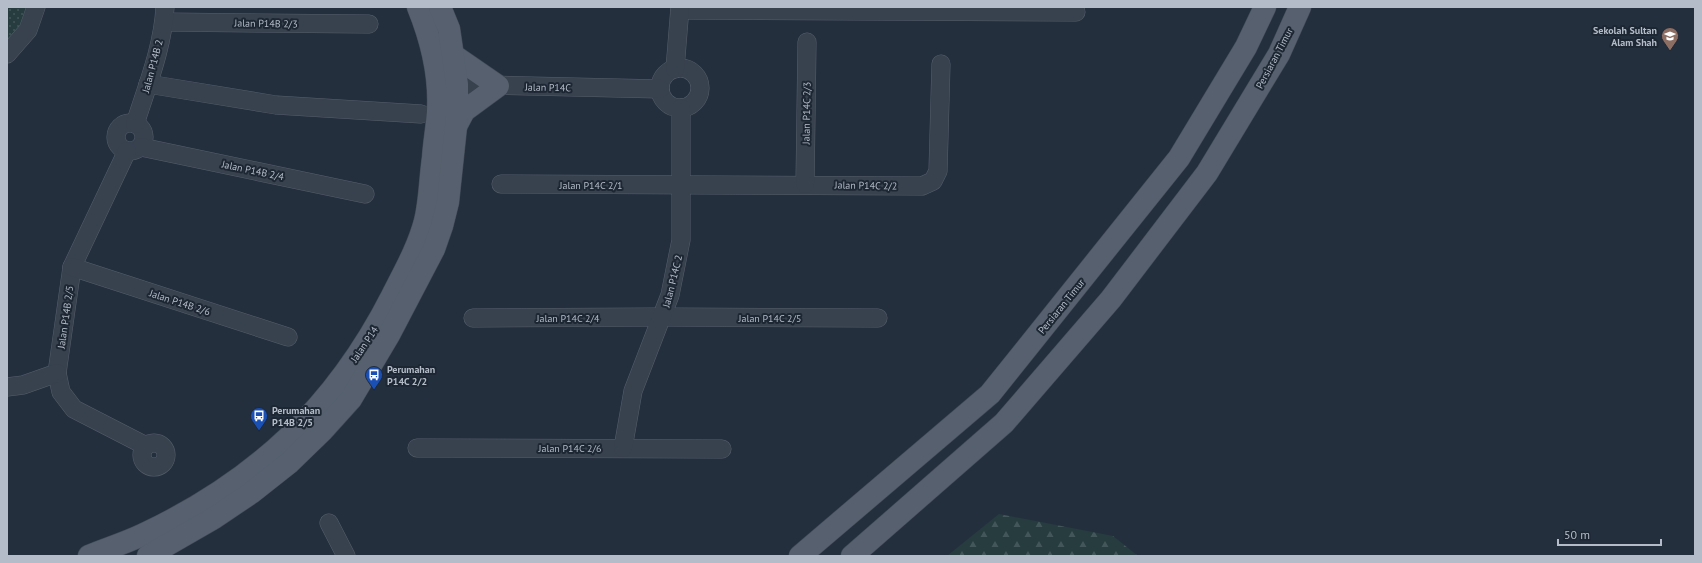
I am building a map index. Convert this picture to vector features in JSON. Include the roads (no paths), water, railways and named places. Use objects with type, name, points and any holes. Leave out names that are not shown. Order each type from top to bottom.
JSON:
[{"type":"main road","name":"Jalan P14","points":[[148,556],[214,518],[251,493],[289,463],[323,430],[351,399],[390,335],[434,250],[448,202],[457,117],[447,84],[418,7]]},
{"type":"main road","name":"Jalan P14","points":[[89,556],[141,536],[205,502],[239,479],[275,451],[311,415],[334,389],[377,326],[418,243],[425,220],[438,111],[447,84],[453,55],[449,29],[440,7]]},
{"type":"main road","name":"Persiaran Timur","points":[[800,556],[990,394],[1179,158],[1246,47],[1265,7]]},
{"type":"main road","name":"Persiaran Timur","points":[[852,556],[1004,423],[1111,299],[1207,173],[1279,54],[1300,7]]},
{"type":"main road","points":[[453,55],[498,86],[464,111],[455,129]]},
{"type":"street","points":[[7,54],[28,30],[36,7]]},
{"type":"street","points":[[675,69],[680,9],[1076,12]]},
{"type":"street","name":"Jalan P14B 2/3","points":[[164,14],[369,24]]},
{"type":"street","name":"Jalan P14B 2","points":[[135,124],[148,84],[164,14]]},
{"type":"street","name":"Jalan P14C 2/3","points":[[805,184],[807,42]]},
{"type":"street","name":"Jalan P14C 2/2","points":[[681,185],[805,184],[922,186],[932,181],[938,171],[941,64]]},
{"type":"street","points":[[682,68],[693,74],[699,85],[697,98],[688,106],[681,108],[669,105],[661,95],[660,88],[664,76],[675,69],[682,68]]},
{"type":"street","points":[[148,84],[276,105],[421,114]]},
{"type":"street","name":"Jalan P14C","points":[[447,84],[660,88]]},
{"type":"street","name":"Jalan P14C 2","points":[[623,448],[633,391],[670,294],[681,240],[681,108]]},
{"type":"street","points":[[129,122],[135,124],[142,128],[144,133],[145,138],[134,149],[119,146],[116,138],[118,129],[125,123],[129,122]]},
{"type":"street","name":"Jalan P14B 2/4","points":[[134,149],[365,194]]},
{"type":"street","name":"Jalan P14B 2/5","points":[[134,149],[72,267],[57,373],[61,392],[74,409],[146,446]]},
{"type":"street","name":"Jalan P14C 2/1","points":[[501,184],[681,185]]},
{"type":"street","name":"Jalan P14B 2/6","points":[[72,267],[288,337]]},
{"type":"street","name":"Jalan P14C 2/5","points":[[662,317],[878,318]]},
{"type":"street","name":"Jalan P14C 2/4","points":[[473,318],[662,317]]},
{"type":"street","points":[[7,387],[23,385],[57,373]]},
{"type":"street","name":"Jalan P14C 2/6","points":[[417,448],[722,449]]},
{"type":"street","points":[[329,523],[346,556]]},
{"type":"place","name":"Sekolah Sultan Alam Shah","points":[[1670,51]]},
{"type":"place","name":"Perumahan P14C 2/2","points":[[374,390]]},
{"type":"place","name":"Perumahan P14B 2/5","points":[[259,431]]}]
